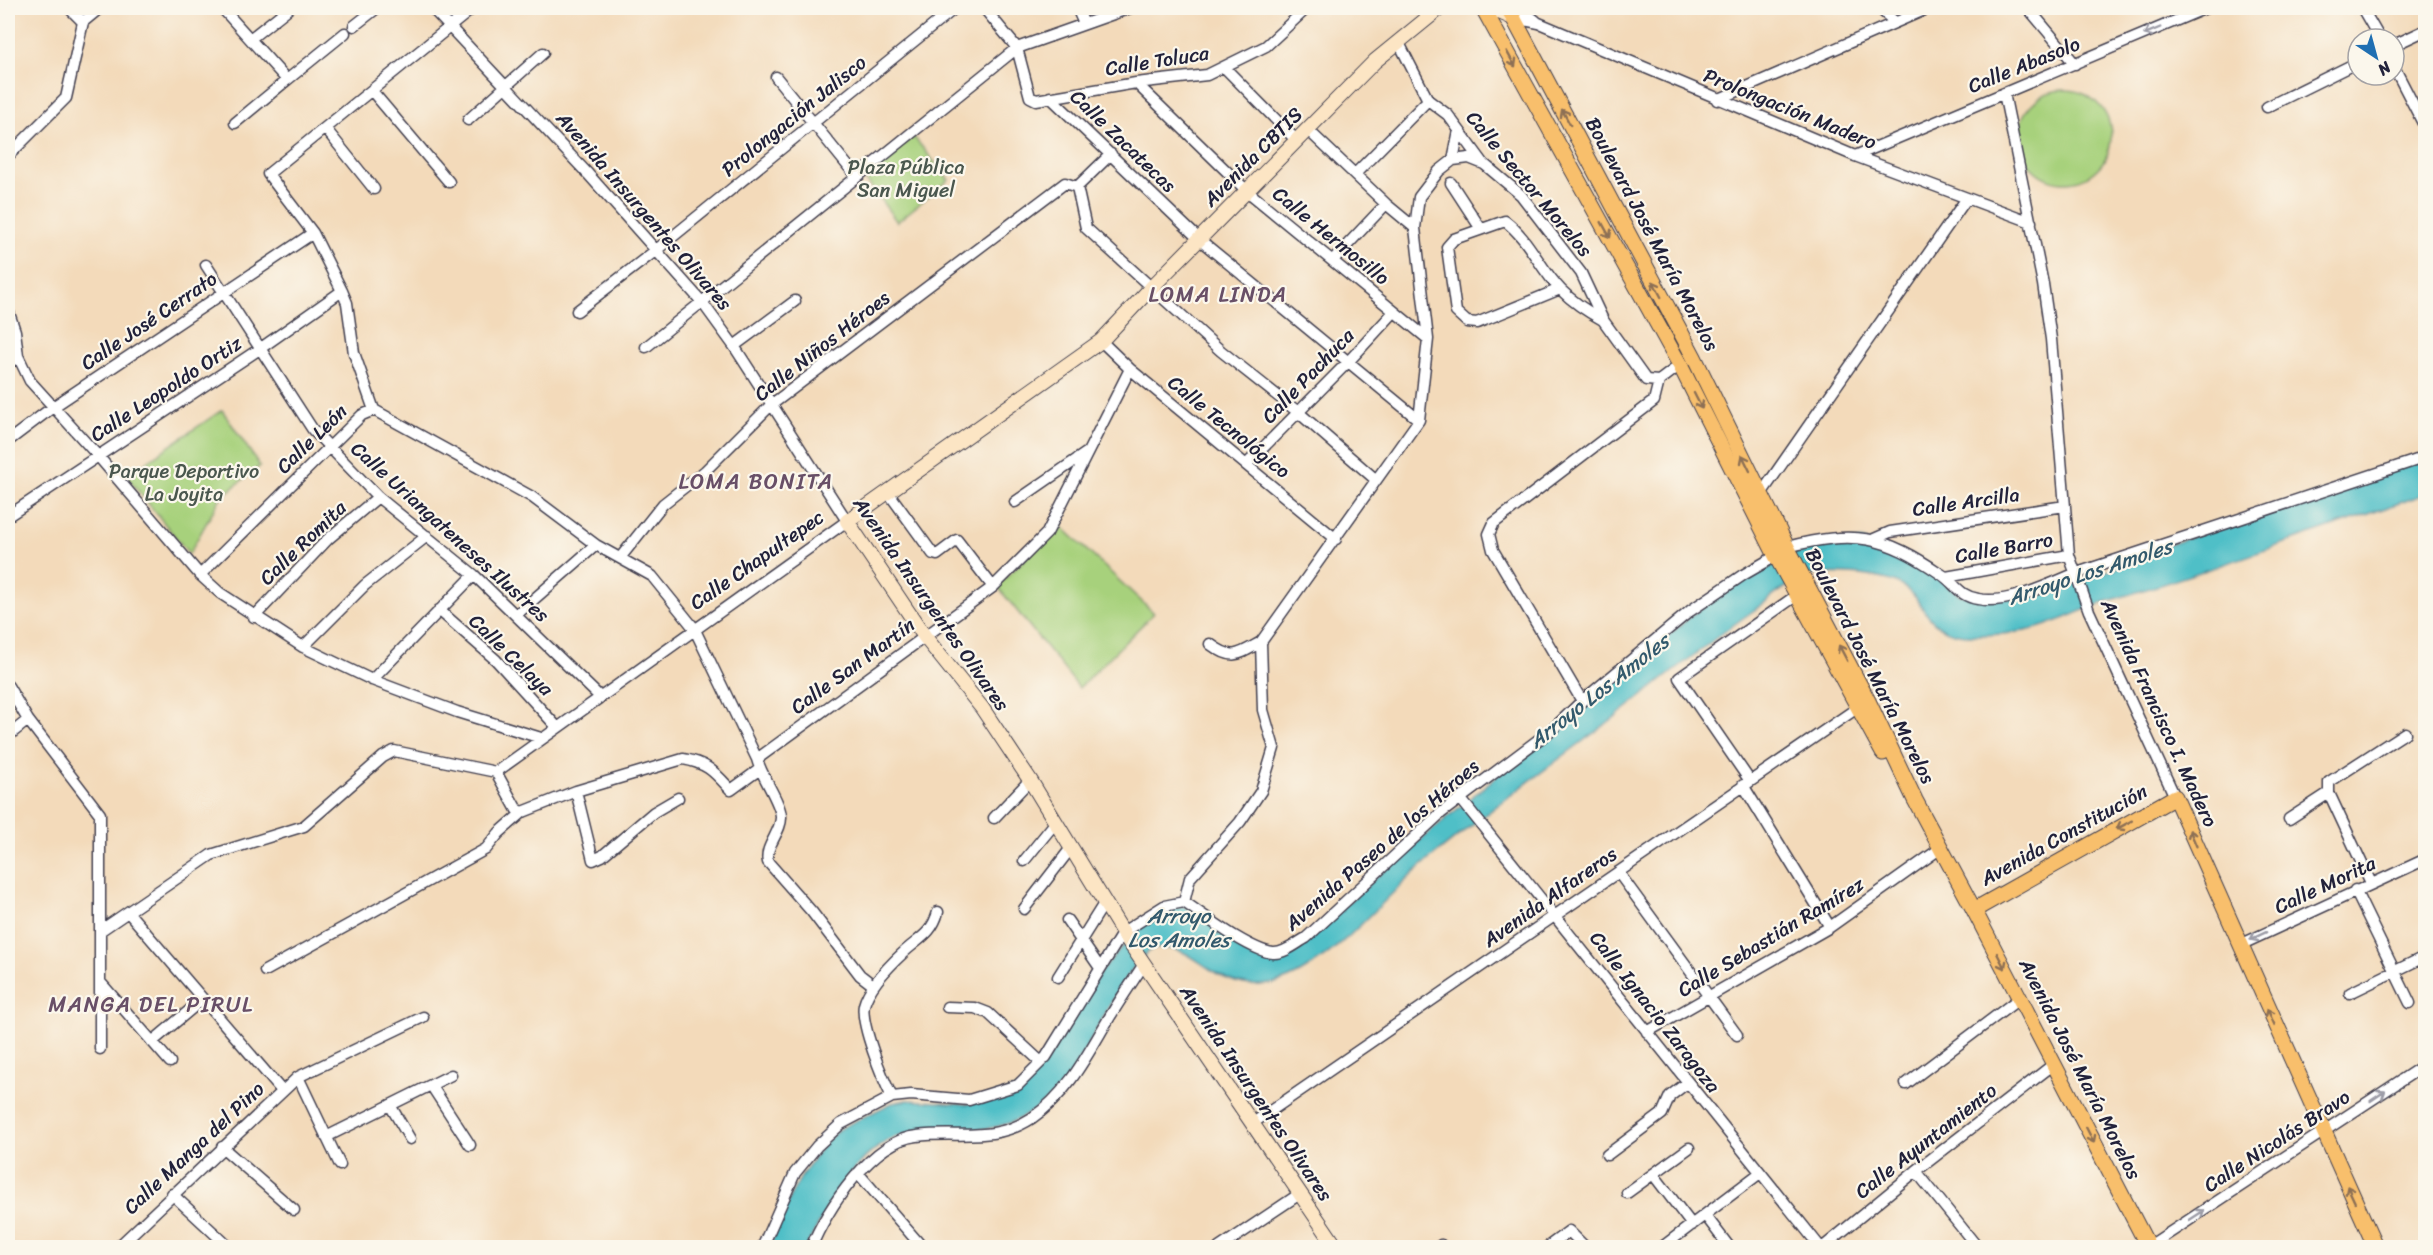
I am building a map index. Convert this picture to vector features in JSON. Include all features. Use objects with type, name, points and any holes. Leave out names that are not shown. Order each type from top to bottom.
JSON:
[{"type":"main road","name":"Boulevard José María Morelos","points":[[1483,8],[1755,498],[1799,588],[1863,705],[1903,786],[1915,800],[1941,848]]},
{"type":"main road","name":"Boulevard José María Morelos","points":[[1513,11],[1694,357],[1755,498]]},
{"type":"main road","name":"Avenida Constitución","points":[[1974,910],[2175,797]]},
{"type":"main road","name":"Avenida Francisco I. Madero","points":[[2175,797],[2376,1248]]},
{"type":"main road","name":"Avenida José María Morelos","points":[[1941,848],[2148,1248]]},
{"type":"street","points":[[69,8],[83,22]]},
{"type":"street","points":[[8,156],[66,98],[83,22],[100,8]]},
{"type":"street","points":[[222,8],[287,80]]},
{"type":"street","points":[[250,39],[289,8]]},
{"type":"street","points":[[354,26],[377,8]]},
{"type":"street","name":"Avenida Insurgentes Olivares","points":[[432,8],[588,174],[702,302],[734,346],[925,637],[982,708],[1030,780],[1124,934],[1337,1248]]},
{"type":"street","points":[[473,8],[268,174],[313,233],[342,291],[347,303],[354,353],[374,410],[532,497],[597,545],[652,576],[694,628],[781,815],[767,856],[768,862],[812,912],[860,975],[873,985]]},
{"type":"street","name":"Prolongación Jalisco","points":[[577,311],[655,251],[956,8]]},
{"type":"street","points":[[984,8],[1017,48]]},
{"type":"street","points":[[1077,8],[1084,24]]},
{"type":"street","points":[[645,347],[1017,48],[1130,8]]},
{"type":"street","name":"Calle Toluca","points":[[1017,48],[1030,97],[1036,100],[1136,83],[1207,75],[1266,46],[1306,8]]},
{"type":"street","name":"Avenida CBTIS","points":[[1101,341],[1150,288],[1375,61],[1440,8]]},
{"type":"street","points":[[1490,8],[1513,11]]},
{"type":"street","points":[[1880,8],[1895,22]]},
{"type":"street","points":[[1717,100],[1929,8]]},
{"type":"street","points":[[2028,8],[2075,64]]},
{"type":"street","name":"Calle Abasolo","points":[[1855,156],[2206,8]]},
{"type":"street","points":[[2362,8],[2373,27]]},
{"type":"street","name":"Prolongación Madero","points":[[1513,11],[1717,100],[1855,156],[2031,222]]},
{"type":"street","points":[[2406,39],[2426,30]]},
{"type":"street","points":[[235,123],[345,33]]},
{"type":"street","name":"Calle Sector Morelos","points":[[1398,41],[1428,100],[1448,115],[1484,164],[1521,195],[1581,273],[1603,320],[1646,380],[1659,381]]},
{"type":"street","points":[[468,120],[543,53]]},
{"type":"street","points":[[1225,68],[1297,141]]},
{"type":"street","points":[[2267,107],[2346,69]]},
{"type":"street","points":[[776,77],[856,176]]},
{"type":"street","name":"Calle Hermosillo","points":[[1136,83],[1247,191],[1428,339]]},
{"type":"street","points":[[2404,87],[2426,129]]},
{"type":"street","points":[[372,91],[449,182]]},
{"type":"street","name":"Avenida Francisco I. Madero","points":[[2004,93],[2043,284],[2051,339],[2069,555],[2089,611],[2175,797]]},
{"type":"street","name":"Calle Zacatecas","points":[[1050,97],[1200,240],[1419,420]]},
{"type":"street","points":[[1356,173],[1428,100]]},
{"type":"street","points":[[325,129],[374,189]]},
{"type":"street","points":[[1308,130],[1356,173],[1386,204],[1415,228]]},
{"type":"street","points":[[1453,160],[1459,130]]},
{"type":"street","points":[[1111,154],[1077,187],[1086,228],[1221,351],[1298,412],[1375,479]]},
{"type":"street","points":[[1210,644],[1224,654],[1233,656],[1261,642],[1419,420],[1428,339],[1415,228],[1419,196],[1439,171],[1453,160],[1469,158],[1484,164]]},
{"type":"street","name":"Calle Niños Héroes","points":[[620,558],[663,504],[705,471],[771,405],[1065,183],[1077,187]]},
{"type":"street","points":[[1451,183],[1481,229]]},
{"type":"street","points":[[1755,498],[1967,198]]},
{"type":"street","points":[[1333,260],[1386,204]]},
{"type":"street","points":[[1560,290],[1477,323],[1467,322],[1456,312],[1447,247],[1454,239],[1504,221],[1517,230],[1560,290],[1588,312],[1603,320]]},
{"type":"street","name":"Calle José Cerrato","points":[[8,441],[53,407],[313,233]]},
{"type":"street","name":"Calle Uriangateneses Ilustres","points":[[206,265],[313,430],[378,497],[474,575],[517,614],[600,697]]},
{"type":"street","name":"Calle Leopoldo Ortiz","points":[[8,513],[261,348],[342,291]]},
{"type":"street","points":[[734,346],[795,301]]},
{"type":"street","points":[[8,310],[15,331],[18,356],[30,381],[200,575],[254,617],[303,647],[372,680],[457,712],[541,738]]},
{"type":"street","name":"Calle Pachuca","points":[[1247,464],[1394,312]]},
{"type":"street","name":"Calle Tecnológico","points":[[1101,341],[1130,369],[1336,539]]},
{"type":"street","name":"Calle Chapultepec","points":[[496,772],[694,628],[1101,341]]},
{"type":"street","points":[[8,364],[18,356]]},
{"type":"street","points":[[1582,701],[1493,550],[1489,534],[1494,523],[1654,401],[1659,381],[1680,365]]},
{"type":"street","name":"Calle San Martín","points":[[576,791],[683,759],[711,768],[731,790],[758,764],[993,587],[1047,533],[1130,369]]},
{"type":"street","name":"Calle León","points":[[200,575],[362,415],[374,410]]},
{"type":"street","points":[[1015,502],[1088,452]]},
{"type":"street","name":"Avenida Paseo de los Héroes","points":[[1184,902],[1248,944],[1274,953],[1289,948],[1306,938],[1441,813],[1554,728],[1582,701],[1690,611],[1743,575],[1783,554],[1846,536],[1874,539],[1904,552],[1946,577],[1961,594],[1980,600],[2018,596],[2426,457]]},
{"type":"street","points":[[888,492],[933,554],[937,555],[957,540],[993,587]]},
{"type":"street","name":"Calle Romita","points":[[254,617],[328,539],[378,497]]},
{"type":"street","name":"Calle Arcilla","points":[[1874,539],[1890,532],[2065,506]]},
{"type":"street","points":[[303,647],[365,585],[427,536]]},
{"type":"street","points":[[517,614],[597,545]]},
{"type":"street","name":"Calle Barro","points":[[1946,577],[2069,555]]},
{"type":"street","points":[[372,680],[474,575]]},
{"type":"street","points":[[1799,588],[1679,678],[1747,783],[1830,927]]},
{"type":"street","name":"Calle Celaya","points":[[439,610],[496,660],[557,726]]},
{"type":"street","points":[[762,1248],[788,1187],[804,1159],[841,1124],[892,1097],[911,1095],[969,1100],[1018,1085],[1041,1062],[1124,934],[1164,906],[1184,902],[1190,878],[1240,822],[1261,790],[1274,748],[1263,710],[1261,642]]},
{"type":"street","points":[[8,686],[28,720],[100,814],[100,1049]]},
{"type":"street","name":"Avenida Alfareros","points":[[1253,1123],[1863,705]]},
{"type":"street","points":[[8,736],[28,720]]},
{"type":"street","points":[[2372,883],[2329,793],[2329,782],[2405,733]]},
{"type":"street","points":[[100,931],[211,855],[304,826],[383,757],[394,751],[496,772],[517,810],[523,812]]},
{"type":"street","points":[[994,818],[1030,780]]},
{"type":"street","points":[[265,971],[486,849],[499,833],[523,812],[576,791],[593,860],[602,856],[654,812],[678,798]]},
{"type":"street","points":[[2289,819],[2329,793]]},
{"type":"street","name":"Calle Ignacio Zaragoza","points":[[1461,800],[1822,1248]]},
{"type":"street","points":[[1024,861],[1055,823]]},
{"type":"street","points":[[1024,909],[1071,848]]},
{"type":"street","name":"Calle Sebastián Ramírez","points":[[1647,1032],[1830,927],[1941,848]]},
{"type":"street","name":"Calle Morita","points":[[2240,945],[2426,859]]},
{"type":"street","points":[[1618,872],[1737,1035]]},
{"type":"street","points":[[2355,890],[2410,1004]]},
{"type":"street","points":[[1058,977],[1105,902]]},
{"type":"street","points":[[128,912],[282,1091]]},
{"type":"street","points":[[892,1097],[880,1074],[864,1006],[873,985],[901,955],[934,927],[938,912]]},
{"type":"street","points":[[1067,920],[1100,968]]},
{"type":"street","points":[[2350,993],[2426,956]]},
{"type":"street","points":[[811,1248],[828,1214],[858,1173],[891,1145],[916,1136],[981,1136],[998,1133],[1016,1127],[1034,1117],[1070,1083],[1143,962]]},
{"type":"street","points":[[101,983],[170,1062]]},
{"type":"street","points":[[1906,1083],[2020,998]]},
{"type":"street","points":[[152,1042],[203,999]]},
{"type":"street","points":[[947,1007],[975,1008],[988,1013],[1041,1062]]},
{"type":"street","name":"Calle Manga del Pino","points":[[122,1246],[172,1194],[298,1077],[423,1017]]},
{"type":"street","name":"Calle Ayuntamiento","points":[[1822,1248],[1916,1171],[2054,1064]]},
{"type":"street","name":"Calle Nicolás Bravo","points":[[2148,1248],[2426,1064]]},
{"type":"street","points":[[326,1137],[451,1075]]},
{"type":"street","points":[[298,1077],[340,1165]]},
{"type":"street","points":[[1607,1155],[1662,1114],[1670,1096],[1688,1082]]},
{"type":"street","points":[[431,1085],[470,1145]]},
{"type":"street","points":[[390,1106],[410,1139]]},
{"type":"street","points":[[222,1147],[294,1210]]},
{"type":"street","points":[[1627,1193],[1689,1148]]},
{"type":"street","points":[[1916,1171],[1978,1248]]},
{"type":"street","points":[[858,1173],[923,1248]]},
{"type":"street","points":[[1661,1248],[1760,1173]]},
{"type":"street","points":[[1653,1174],[1692,1225]]},
{"type":"street","points":[[1219,1248],[1301,1193]]},
{"type":"street","points":[[172,1194],[230,1248]]},
{"type":"street","points":[[1705,1215],[1730,1248]]},
{"type":"street","points":[[1546,1248],[1569,1230],[1586,1248]]},
{"type":"green space","points":[[2065,90],[2083,94],[2097,104],[2107,118],[2111,136],[2107,154],[2097,168],[2083,178],[2065,182],[2047,178],[2033,168],[2023,154],[2019,136],[2023,118],[2033,104],[2047,94]]},
{"type":"green space","name":"Plaza Pública San Miguel","points":[[913,136],[949,180],[897,222],[863,176]]},
{"type":"green space","name":"Parque Deportivo La Joyita","points":[[222,410],[260,466],[221,497],[189,554],[126,476]]},
{"type":"green space","points":[[1060,525],[1154,613],[1079,688],[997,586]]},
{"type":"water","name":"Arroyo Los Amoles","points":[[2425,458],[2425,494],[2025,631],[1968,635],[1954,633],[1935,623],[1910,591],[1898,584],[1871,577],[1840,574],[1812,575],[1802,578],[1721,634],[1500,803],[1425,863],[1339,945],[1308,968],[1274,983],[1251,985],[1228,979],[1180,951],[1154,949],[1144,955],[1121,986],[1068,1079],[1034,1110],[1021,1118],[996,1127],[913,1132],[889,1140],[862,1161],[840,1188],[806,1247],[769,1248],[792,1193],[804,1172],[825,1143],[839,1129],[892,1103],[907,1100],[967,1104],[1020,1087],[1101,972],[1143,923],[1165,909],[1184,906],[1273,959],[1290,953],[1401,856],[1504,770],[1555,731],[1721,591],[1815,542],[1863,540],[1921,563],[1960,595],[2020,599],[2061,588],[2168,545]]},
{"type":"district","name":"LOMA LINDA","points":[[1218,294]]},
{"type":"district","name":"LOMA BONITA","points":[[756,481]]},
{"type":"district","name":"MANGA DEL PIRUL","points":[[151,1004]]}]
